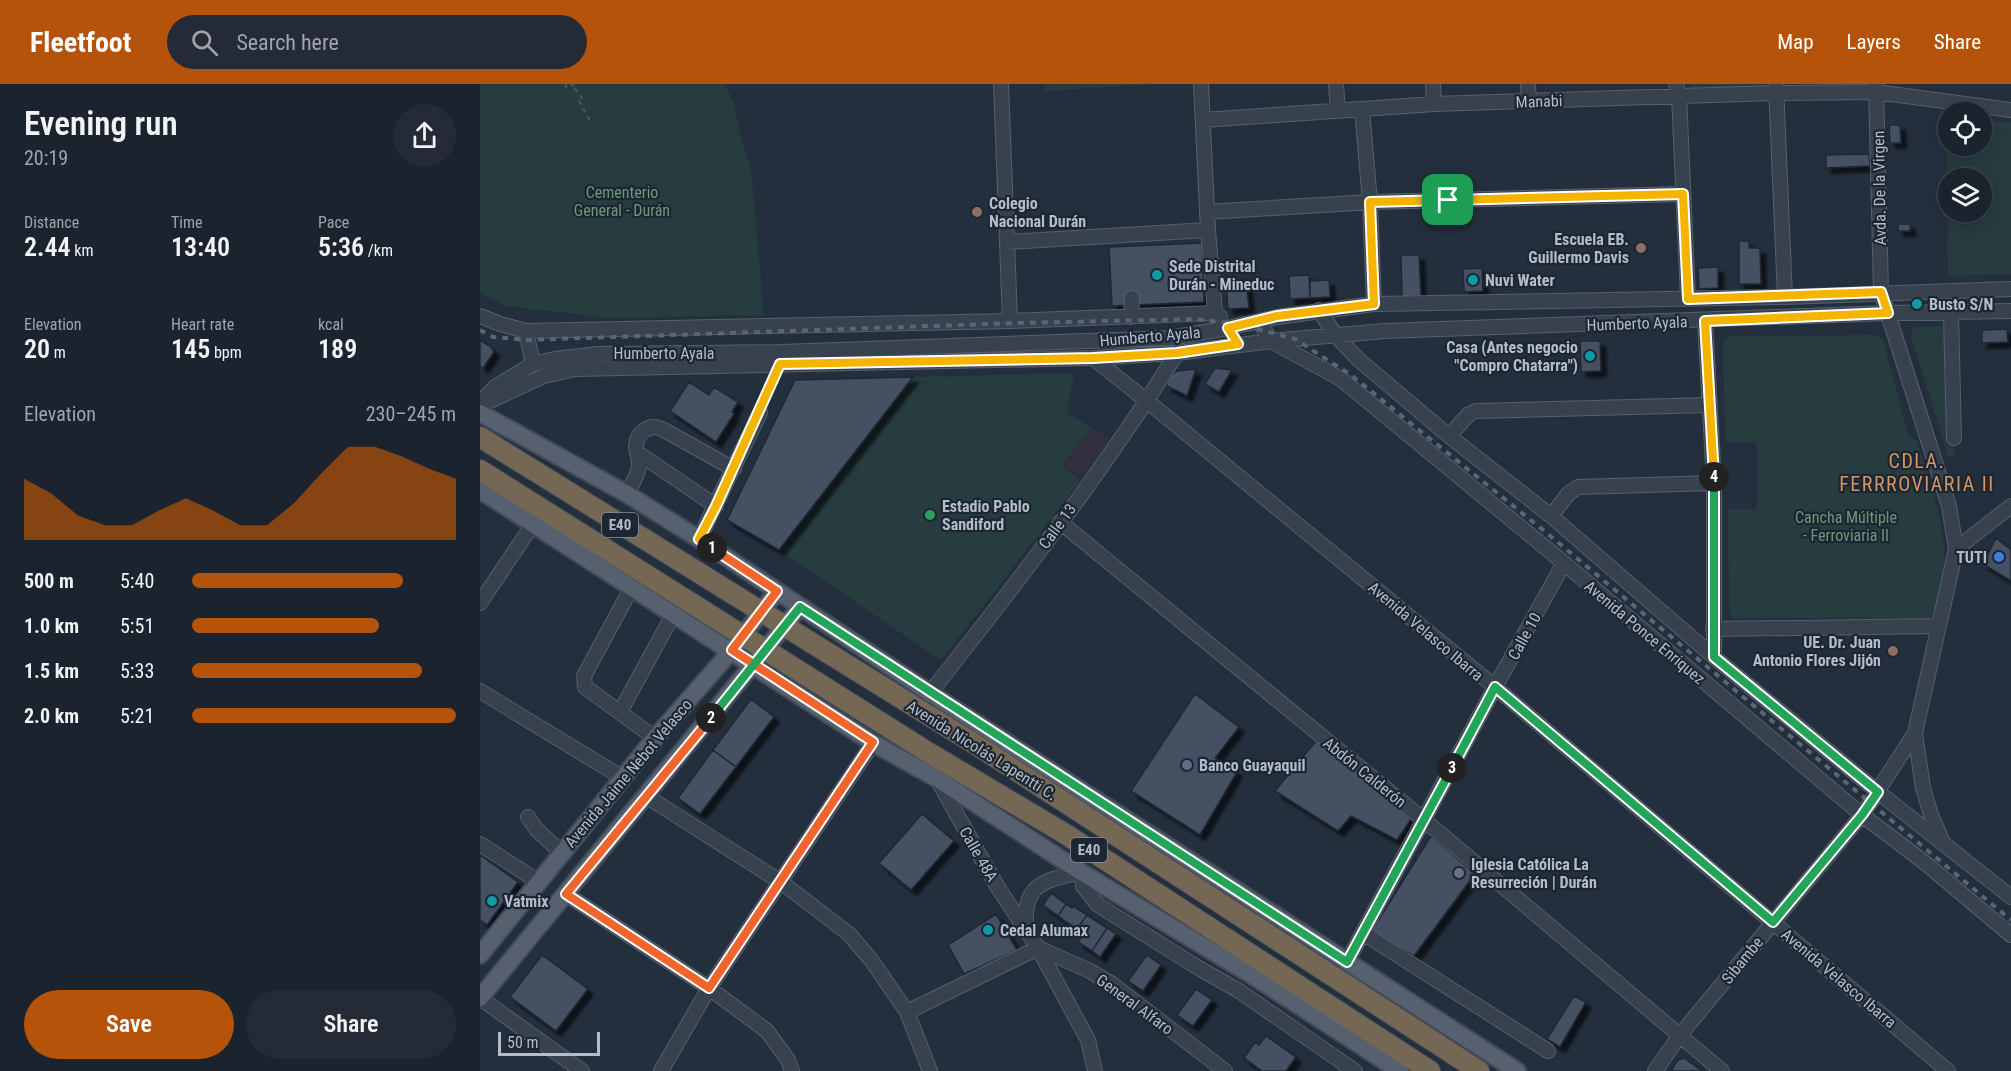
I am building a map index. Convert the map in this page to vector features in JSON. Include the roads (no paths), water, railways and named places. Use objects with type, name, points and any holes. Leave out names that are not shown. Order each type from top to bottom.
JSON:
[{"type":"highway","name":"Avenida Nicolás Lapentti C.","points":[[480,438],[978,746],[1479,1071]]},
{"type":"highway","name":"Avenida Nicolás Lapentti C.","points":[[482,480],[761,657],[926,751],[1067,836],[1304,999],[1430,1071]]},
{"type":"main road","name":"Avenida Nicolás Lapentti C.","points":[[480,413],[627,494],[699,539],[930,693],[1517,1071]]},
{"type":"main road","name":"Avenida Nicolás Lapentti C.","points":[[482,480],[533,524],[674,613],[738,643]]},
{"type":"main road","name":"Avenida Jaime Nebot Velasco","points":[[480,955],[655,738],[738,643],[777,591]]},
{"type":"main road","name":"Avenida Jaime Nebot Velasco","points":[[480,998],[800,607]]},
{"type":"main road","name":"Avenida Nicolás Lapentti C.","points":[[761,657],[873,742],[936,778],[1081,872],[1304,999],[1400,1071]]},
{"type":"street","points":[[1001,84],[1010,321]]},
{"type":"street","points":[[1201,84],[1208,230],[1215,313],[1238,344]]},
{"type":"street","points":[[1336,84],[1338,111]]},
{"type":"street","points":[[1433,84],[1434,104]]},
{"type":"street","points":[[1528,84],[1529,102]]},
{"type":"street","name":"Manabi","points":[[1203,120],[1434,104],[1529,102],[1678,89],[1876,88],[2011,110]]},
{"type":"street","name":"Avda. De la Virgen","points":[[1876,88],[1881,292],[1888,313]]},
{"type":"street","points":[[1678,89],[1688,299]]},
{"type":"street","points":[[1776,89],[1785,297]]},
{"type":"street","points":[[1362,109],[1370,202],[1374,304]]},
{"type":"street","points":[[1207,212],[1370,202],[1683,194]]},
{"type":"street","points":[[1007,242],[1208,230]]},
{"type":"street","name":"Humberto Ayala","points":[[480,404],[495,387],[533,364],[555,358],[598,354],[794,352],[1169,338],[1318,310],[1374,304],[1785,297],[2011,289]]},
{"type":"street","points":[[1131,317],[1132,297]]},
{"type":"street","name":"Avenida Ponce Enriquez","points":[[1318,310],[1336,336],[1359,360],[1449,436],[1551,516],[1714,657],[1878,792],[1942,840],[2011,897]]},
{"type":"street","name":"Humberto Ayala","points":[[480,404],[516,387],[559,371],[575,369],[1093,358],[1177,353],[1238,344],[1383,331],[1888,313],[2011,311]]},
{"type":"street","points":[[480,316],[526,331],[1010,321],[1215,313]]},
{"type":"street","name":"Sibambe","points":[[1655,1071],[1680,1035],[1862,815],[1915,733],[1956,549],[1949,506],[1888,313]]},
{"type":"street","points":[[1952,313],[1954,438]]},
{"type":"street","points":[[1259,321],[1271,341]]},
{"type":"street","points":[[1705,321],[1714,483],[1714,657]]},
{"type":"street","points":[[526,331],[533,364]]},
{"type":"street","name":"Avenida Ponce Enriquez","points":[[1271,341],[1341,379],[1564,563],[1862,815],[1924,862],[2011,935]]},
{"type":"street","name":"Calle 13","points":[[930,693],[1060,522],[1147,400],[1177,353]]},
{"type":"street","name":"Avenida Velasco Ibarra","points":[[1093,358],[1495,687],[1948,1071]]},
{"type":"street","points":[[1449,436],[1469,414],[1476,411],[1710,405]]},
{"type":"street","points":[[699,539],[760,413]]},
{"type":"street","points":[[627,494],[639,466],[636,446],[642,431],[650,426],[656,426],[734,469]]},
{"type":"street","points":[[638,453],[716,506]]},
{"type":"street","points":[[1551,516],[1568,494],[1578,487],[1714,483]]},
{"type":"street","points":[[1956,549],[2011,506]]},
{"type":"street","name":"Abdón Calderón","points":[[1060,522],[1424,820],[1722,1071]]},
{"type":"street","points":[[480,603],[533,524]]},
{"type":"street","name":"Calle 10","points":[[1347,962],[1564,563]]},
{"type":"street","points":[[632,587],[584,676],[583,682],[585,687],[655,738]]},
{"type":"street","points":[[620,712],[674,613]]},
{"type":"street","points":[[1713,629],[1938,626]]},
{"type":"street","points":[[480,691],[623,778]]},
{"type":"street","name":"Sibambe","points":[[1915,733],[1923,788],[1942,840]]},
{"type":"street","points":[[661,1071],[709,988],[873,742]]},
{"type":"street","name":"Calle 48A","points":[[936,778],[998,886],[1038,948],[1088,1040],[1095,1071]]},
{"type":"street","points":[[646,796],[781,882],[849,934],[872,961],[907,1012],[930,1071]]},
{"type":"street","points":[[528,817],[537,830],[562,853]]},
{"type":"street","points":[[480,844],[539,882]]},
{"type":"street","points":[[1026,928],[1027,901],[1034,890],[1042,883],[1081,872],[1083,886],[1098,905],[1239,991],[1355,1071]]},
{"type":"street","points":[[566,894],[709,988],[767,1031],[788,1060],[792,1071]]},
{"type":"street","points":[[1363,933],[1548,1051]]},
{"type":"street","points":[[907,1012],[1038,948]]},
{"type":"street","name":"General Alfaro","points":[[1038,948],[1090,971],[1112,984],[1225,1071]]},
{"type":"street","points":[[480,998],[582,1071]]},
{"type":"railway","points":[[480,330],[493,337],[527,340],[1196,319],[1243,325],[1295,339],[1351,375],[1543,530],[2011,920]]},
{"type":"place","name":"Colegio Nacional Durán","points":[[977,212]]},
{"type":"place","name":"Escuela EB. Guillermo Davis","points":[[1641,248]]},
{"type":"place","name":"Sede Distrital Durán - Mineduc","points":[[1157,275]]},
{"type":"place","name":"Nuvi Water","points":[[1473,280]]},
{"type":"place","name":"Busto S/N","points":[[1917,304]]},
{"type":"place","name":"Casa (Antes negocio \"Compro Chatarra\")","points":[[1590,356]]},
{"type":"place","name":"Estadio Pablo Sandiford","points":[[930,515]]},
{"type":"place","name":"TUTI","points":[[1999,557]]},
{"type":"place","name":"UE. Dr. Juan Antonio Flores Jijón","points":[[1893,651]]},
{"type":"place","name":"Banco Guayaquil","points":[[1187,765]]},
{"type":"place","name":"Iglesia Católica La Resurreción | Durán","points":[[1459,873]]},
{"type":"place","name":"Vatmix","points":[[492,901]]},
{"type":"place","name":"Cedal Alumax","points":[[988,930]]},
{"type":"district","name":"CDLA. FERRROVIARIA II","points":[[1917,472]]},
{"type":"park label","name":"Cementerio General - Durán","points":[[622,201]]},
{"type":"park label","name":"Cancha Múltiple - Ferroviaria II","points":[[1846,526]]}]
